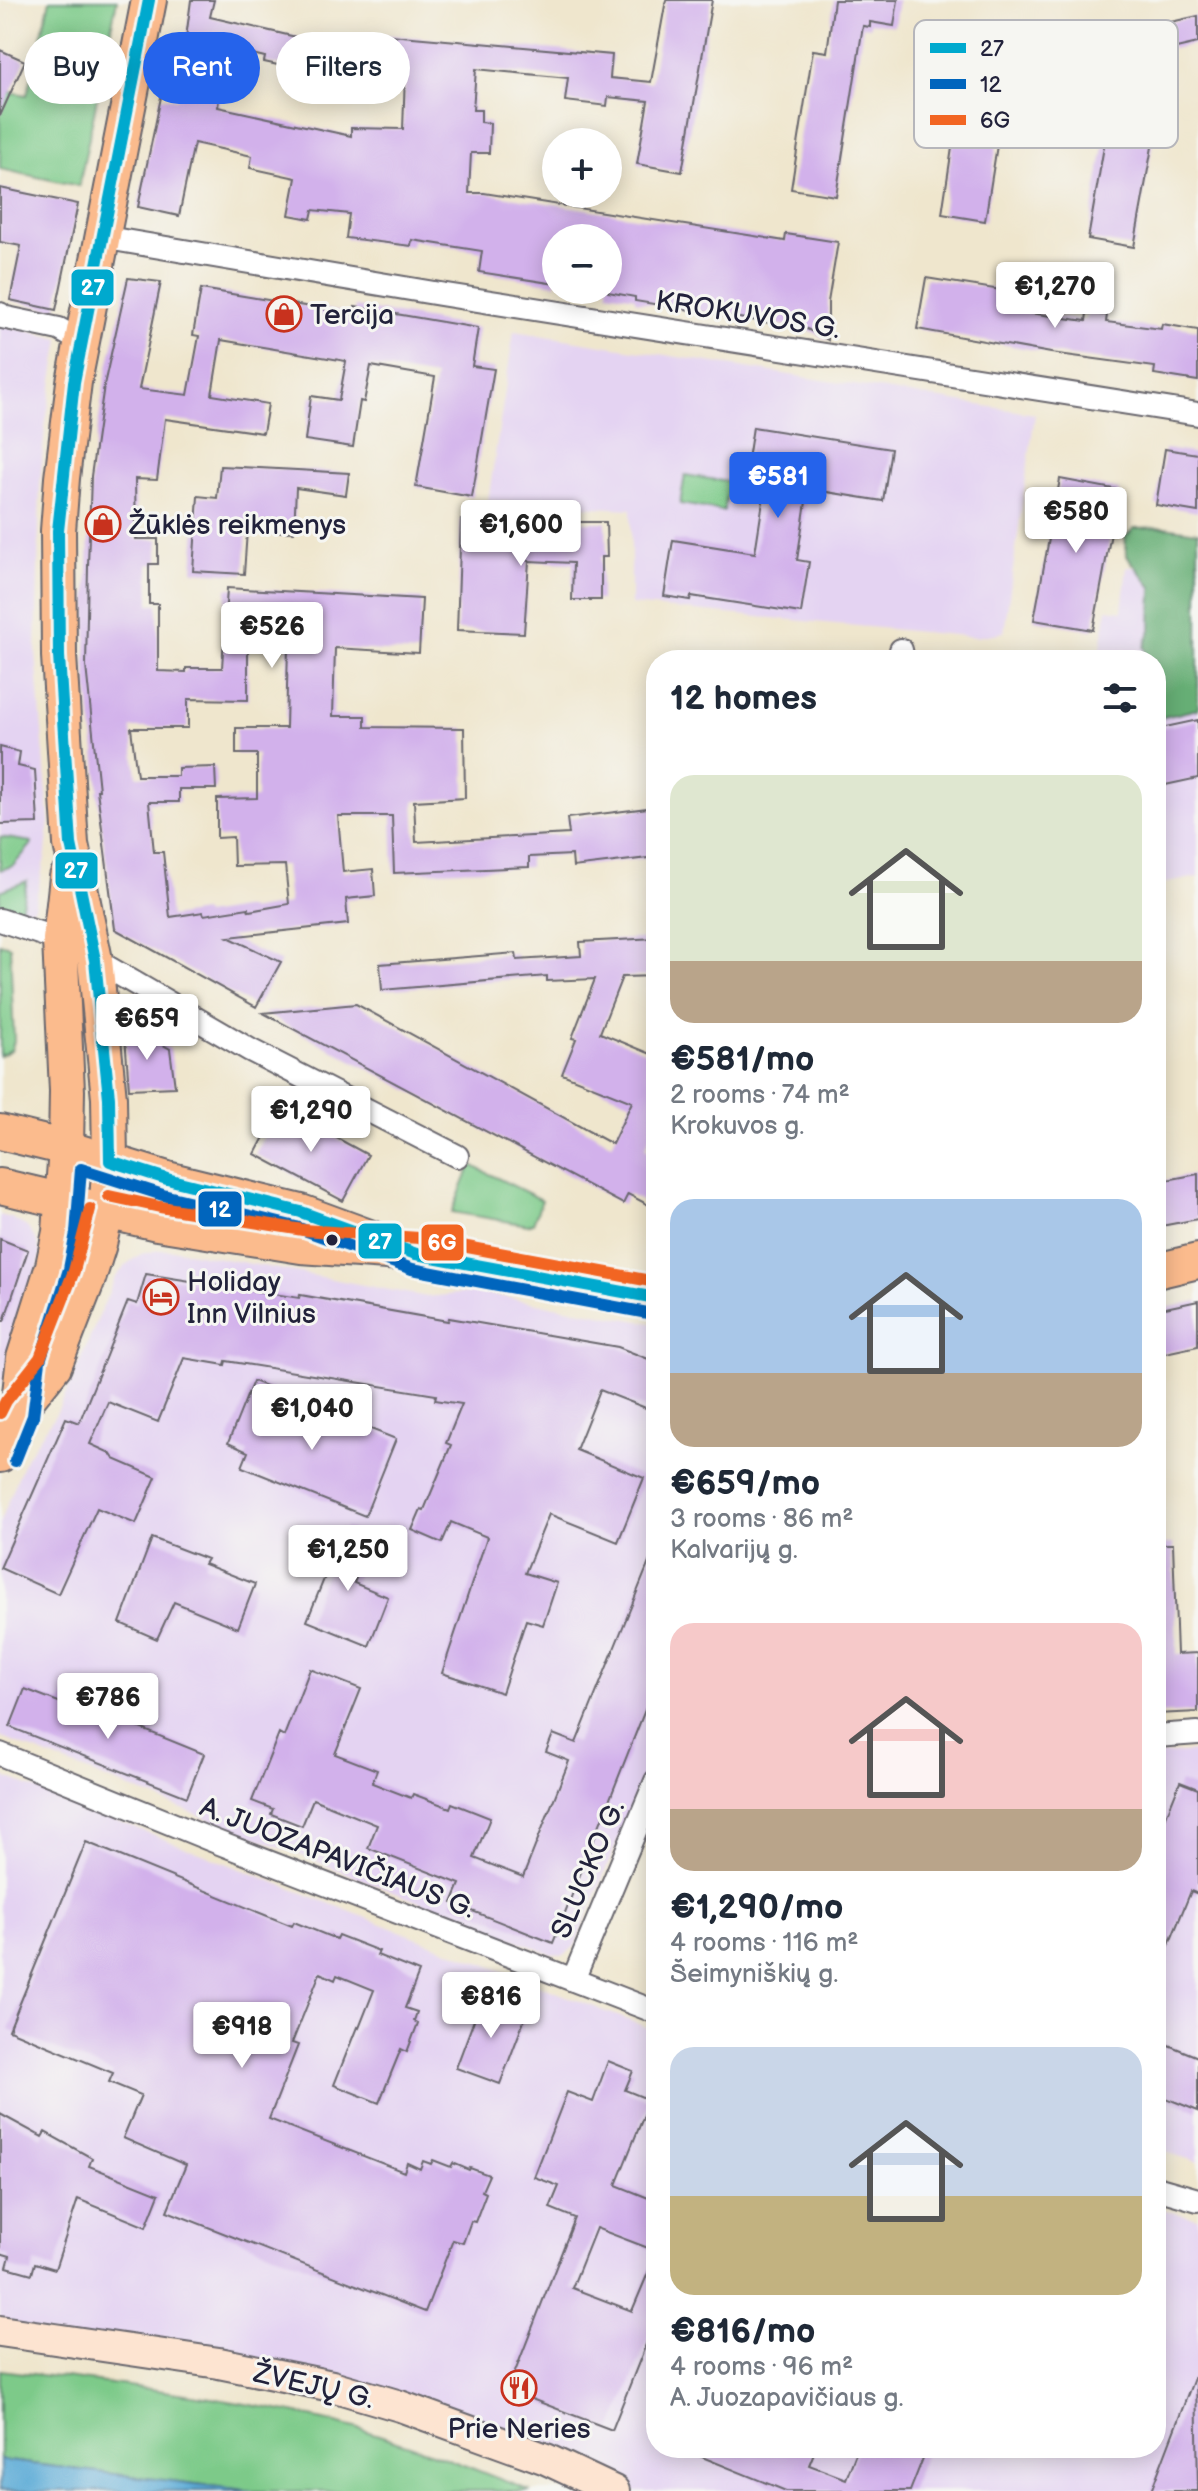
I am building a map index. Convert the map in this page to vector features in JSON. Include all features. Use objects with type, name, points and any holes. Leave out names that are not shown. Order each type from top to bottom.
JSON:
[{"type":"main road","points":[[18,1411],[54,1366],[89,1276],[106,1212],[110,1161],[109,1098],[95,960],[71,844],[59,656],[58,531],[74,382],[149,0]]},
{"type":"main road","points":[[0,1455],[18,1411],[24,1358],[53,1266],[63,1202],[67,1091],[60,940],[71,844]]},
{"type":"main road","points":[[0,1132],[66,1148],[167,1179],[301,1212],[416,1254]]},
{"type":"main road","points":[[0,1186],[157,1223],[301,1246],[416,1254],[646,1296]]},
{"type":"main road","points":[[1166,1269],[1198,1261]]},
{"type":"street","name":"KROKUVOS G.","points":[[101,237],[454,297],[1198,414]]},
{"type":"street","points":[[0,314],[59,329],[82,342]]},
{"type":"street","points":[[0,920],[60,940]]},
{"type":"street","points":[[95,960],[250,1050],[457,1156]]},
{"type":"street","points":[[1166,1735],[1198,1733]]},
{"type":"street","name":"A. JUOZAPAVIČIAUS G.","points":[[0,1754],[209,1839],[646,2008]]},
{"type":"street","name":"SLUCKO G.","points":[[573,1980],[646,1805]]},
{"type":"street","points":[[1166,2191],[1198,2200]]},
{"type":"street","name":"ŽVEJŲ G.","points":[[0,2331],[219,2363],[332,2386],[400,2406],[532,2454],[614,2491]]},
{"type":"shaded area","points":[[0,324],[60,339],[45,427],[40,483],[36,653],[49,821],[46,853],[34,907],[23,915],[0,910]]},
{"type":"shaded area","points":[[514,331],[1035,414],[1004,632],[976,637],[631,605],[631,509],[488,501]]},
{"type":"shaded area","points":[[1127,566],[1198,581],[1198,877],[1166,883],[1166,650],[1101,650],[1107,609],[1122,611]]},
{"type":"shaded area","points":[[0,1215],[27,1227],[41,1254],[28,1316],[0,1389]]},
{"type":"shaded area","points":[[178,1250],[427,1297],[475,1292],[646,1322],[646,1771],[575,1946],[564,1955],[551,1954],[0,1737],[0,1523],[25,1459],[67,1392],[115,1278],[141,1254]]},
{"type":"shaded area","points":[[1198,1752],[1198,2162],[1166,2152],[1166,1754]]},
{"type":"shaded area","points":[[0,1775],[646,2027],[646,2458],[1166,2458],[1166,2211],[1198,2218],[1198,2491],[631,2491],[503,2435],[0,2323]]},
{"type":"green space","points":[[50,0],[117,0],[110,32],[42,32]]},
{"type":"green space","points":[[0,90],[24,94],[24,104],[96,104],[79,186],[0,169]]},
{"type":"green space","points":[[685,475],[729,482],[724,511],[680,504]]},
{"type":"green space","points":[[1165,527],[1198,532],[1198,709],[1166,717],[1166,650],[1145,650],[1144,647],[1151,630],[1152,587],[1127,556],[1125,537],[1134,528]]},
{"type":"green space","points":[[0,837],[32,844],[13,866],[0,870]]},
{"type":"green space","points":[[27,881],[21,909],[14,911],[0,906],[0,891]]},
{"type":"green space","points":[[0,943],[10,946],[14,1041],[11,1050],[0,1056]]},
{"type":"green space","points":[[471,1165],[542,1200],[533,1223],[528,1225],[452,1212]]},
{"type":"green space","points":[[0,2370],[253,2405],[336,2423],[434,2454],[531,2491],[253,2491],[0,2460]]},
{"type":"water","points":[[0,2460],[253,2491],[0,2491]]},
{"type":"building","points":[[191,0],[214,0],[210,17],[276,32],[276,65],[264,62],[265,57],[260,56],[260,32],[187,32]]},
{"type":"building","points":[[666,0],[712,0],[682,172],[637,164],[648,101],[608,97],[607,106],[565,101],[568,78],[476,69],[473,110],[481,110],[481,122],[490,123],[489,153],[471,153],[469,193],[542,202],[542,208],[578,208],[785,241],[786,234],[838,242],[828,302],[828,340],[807,329],[635,301],[635,297],[622,295],[622,224],[542,224],[542,282],[479,272],[482,251],[412,240],[411,246],[346,238],[349,214],[313,210],[311,219],[289,215],[296,178],[250,168],[252,156],[194,143],[179,216],[138,207],[160,104],[218,104],[218,107],[351,136],[351,128],[403,129],[404,104],[410,104],[410,37],[612,55],[610,78],[651,82]]},
{"type":"building","points":[[834,0],[898,0],[894,26],[870,22],[870,27],[863,26],[836,196],[791,189],[813,50],[827,52]]},
{"type":"building","points":[[1198,16],[1198,43],[1178,48],[1178,20]]},
{"type":"building","points":[[0,50],[24,63],[0,116]]},
{"type":"building","points":[[952,148],[997,148],[985,221],[942,214]]},
{"type":"building","points":[[1104,148],[1152,148],[1134,247],[1088,239]]},
{"type":"building","points":[[0,188],[78,204],[56,310],[10,300],[21,246],[0,242]]},
{"type":"building","points":[[128,278],[161,282],[139,389],[188,395],[199,336],[193,335],[201,289],[354,314],[355,307],[478,328],[472,366],[494,369],[472,497],[416,487],[435,377],[371,366],[364,402],[360,401],[353,447],[305,440],[311,396],[339,400],[346,361],[221,340],[212,395],[268,404],[263,433],[165,419],[157,480],[135,479],[136,539],[158,539],[158,564],[149,564],[149,604],[158,604],[158,671],[222,668],[227,588],[422,599],[419,653],[335,648],[333,716],[365,716],[365,727],[464,728],[465,798],[414,801],[416,842],[569,834],[567,818],[646,808],[646,858],[573,867],[572,855],[529,857],[529,867],[394,873],[392,816],[338,816],[343,872],[373,869],[375,896],[346,899],[348,924],[228,937],[281,962],[256,1007],[115,929],[97,790],[86,666],[91,476],[104,385]],"holes":[[[248,643],[288,646],[286,728],[236,728],[236,754],[257,754],[257,798],[217,799],[217,838],[233,837],[234,866],[285,865],[289,904],[249,911],[248,908],[170,917],[163,852],[154,852],[149,802],[179,802],[179,789],[216,789],[215,767],[178,768],[178,776],[137,776],[131,728],[188,728],[188,699],[248,700]]]},
{"type":"building","points":[[926,278],[1026,294],[1023,312],[1086,321],[1087,313],[1107,315],[1106,322],[1161,329],[1162,324],[1198,330],[1198,381],[1154,374],[1155,367],[1051,353],[917,329]]},
{"type":"building","points":[[753,427],[891,449],[883,501],[808,489],[797,560],[809,562],[801,613],[691,596],[690,600],[664,596],[673,540],[755,553],[766,482],[745,479]]},
{"type":"building","points":[[1165,449],[1198,454],[1198,512],[1156,505]]},
{"type":"building","points":[[220,466],[349,473],[346,495],[296,488],[294,532],[247,531],[244,574],[193,571],[198,496],[217,498]]},
{"type":"building","points":[[1060,479],[1119,490],[1093,630],[1034,620]]},
{"type":"building","points":[[461,520],[573,527],[573,522],[606,522],[607,557],[601,557],[601,600],[572,600],[573,563],[529,561],[524,633],[457,630]]},
{"type":"building","points":[[1198,720],[1198,778],[1166,785],[1166,727]]},
{"type":"building","points":[[0,747],[20,752],[18,766],[35,770],[38,823],[0,824]]},
{"type":"building","points":[[646,939],[646,976],[622,977],[600,1033],[646,1052],[646,1204],[628,1194],[623,1204],[263,1013],[356,1004],[612,1144],[632,1102],[562,1074],[595,979],[547,981],[547,976],[382,990],[380,964],[516,953],[517,960],[581,956],[580,942]]},
{"type":"building","points":[[124,1023],[170,1049],[175,1087],[129,1089]]},
{"type":"building","points":[[280,1107],[368,1155],[343,1201],[255,1154]]},
{"type":"building","points":[[1198,1174],[1198,1219],[1166,1225],[1166,1180]]},
{"type":"building","points":[[0,1239],[28,1250],[4,1321],[0,1321]]},
{"type":"building","points":[[146,1274],[299,1298],[300,1295],[448,1321],[449,1318],[618,1347],[646,1358],[646,1408],[600,1390],[576,1450],[644,1478],[618,1542],[549,1514],[525,1573],[557,1583],[543,1625],[526,1620],[502,1693],[442,1673],[487,1537],[451,1522],[442,1543],[412,1530],[421,1509],[424,1510],[451,1445],[446,1443],[462,1404],[435,1400],[436,1395],[226,1361],[225,1365],[184,1358],[158,1422],[108,1402],[90,1444],[110,1453],[114,1459],[156,1477],[136,1524],[97,1508],[58,1594],[0,1568],[66,1418],[79,1423],[128,1301],[137,1304]]},
{"type":"building","points":[[1198,1301],[1198,1346],[1166,1353],[1166,1308]]},
{"type":"building","points":[[253,1381],[273,1389],[267,1401],[270,1402],[268,1408],[309,1425],[316,1407],[396,1439],[365,1516],[242,1467],[248,1452],[228,1443]]},
{"type":"building","points":[[345,1527],[372,1538],[354,1583],[388,1597],[369,1646],[307,1621]]},
{"type":"building","points":[[152,1538],[207,1559],[204,1564],[255,1584],[238,1628],[174,1602],[157,1639],[120,1623]]},
{"type":"building","points":[[1166,1544],[1173,1544],[1177,1654],[1198,1653],[1198,1712],[1166,1714]]},
{"type":"building","points":[[646,1570],[646,1707],[553,1943],[452,1903],[460,1884],[368,1848],[377,1825],[313,1799],[302,1826],[271,1814],[273,1809],[252,1801],[279,1733],[284,1736],[310,1669],[361,1689],[335,1754],[377,1770],[372,1783],[450,1808],[452,1803],[490,1818],[474,1858],[523,1877],[569,1761],[546,1752],[553,1734],[576,1743]]},
{"type":"building","points":[[25,1689],[61,1703],[64,1694],[84,1702],[83,1705],[204,1754],[187,1797],[10,1727]]},
{"type":"building","points":[[1180,1782],[1198,1789],[1198,1894],[1191,1891],[1166,1952],[1166,1817]]},
{"type":"building","points":[[86,1842],[292,1926],[294,1922],[336,1939],[338,1935],[379,1951],[377,1955],[419,1972],[405,2008],[417,2012],[414,2021],[418,2023],[407,2052],[401,2049],[379,2103],[334,2085],[374,1990],[337,1975],[335,1980],[320,1973],[292,2043],[298,2045],[269,2119],[404,2172],[407,2163],[420,2169],[423,2161],[431,2164],[433,2160],[489,2175],[475,2222],[471,2221],[463,2243],[453,2240],[425,2312],[167,2211],[186,2165],[123,2138],[141,2095],[109,2082],[113,2073],[9,2030]]},
{"type":"building","points":[[483,1996],[527,2013],[500,2084],[456,2068]]},
{"type":"building","points":[[1166,2044],[1198,2057],[1198,2111],[1166,2098]]},
{"type":"building","points":[[608,2061],[633,2071],[625,2090],[646,2098],[646,2110],[616,2185],[646,2197],[646,2247],[596,2228],[572,2288],[632,2311],[646,2278],[646,2344],[612,2430],[508,2390],[575,2218],[550,2208],[559,2186],[534,2177],[567,2092],[593,2102]]},
{"type":"building","points":[[0,2114],[42,2137],[45,2132],[92,2158],[89,2166],[159,2194],[146,2227],[78,2199],[55,2269],[35,2263],[32,2274],[7,2267],[10,2256],[0,2253]]},
{"type":"building","points":[[1196,2373],[1198,2491],[1151,2491]]},
{"type":"building","points":[[705,2458],[812,2458],[809,2465],[846,2479],[854,2458],[923,2458],[910,2491],[786,2491]]},
{"type":"transit line","name":"27","points":[[110,1161],[109,1098],[95,960],[71,844],[59,656],[58,531],[74,382],[149,0]]},
{"type":"transit line","name":"27","points":[[110,1161],[167,1179],[301,1212],[416,1254],[646,1296]]},
{"type":"transit line","name":"12","points":[[15,1461],[33,1416],[40,1361],[69,1269],[76,1233],[81,1169],[163,1195],[296,1227],[412,1269],[646,1313]]},
{"type":"transit line","name":"6G","points":[[109,1196],[303,1230],[419,1238],[646,1280]]},
{"type":"transit line","name":"6G","points":[[0,1413],[40,1358],[74,1271],[90,1209]]},
{"type":"place","name":"Tercija","points":[[284,314]]},
{"type":"place","name":"Žūklės reikmenys","points":[[103,524]]},
{"type":"place","name":"Holiday Inn Vilnius","points":[[161,1297]]},
{"type":"place","name":"Prie Neries","points":[[519,2388]]}]
